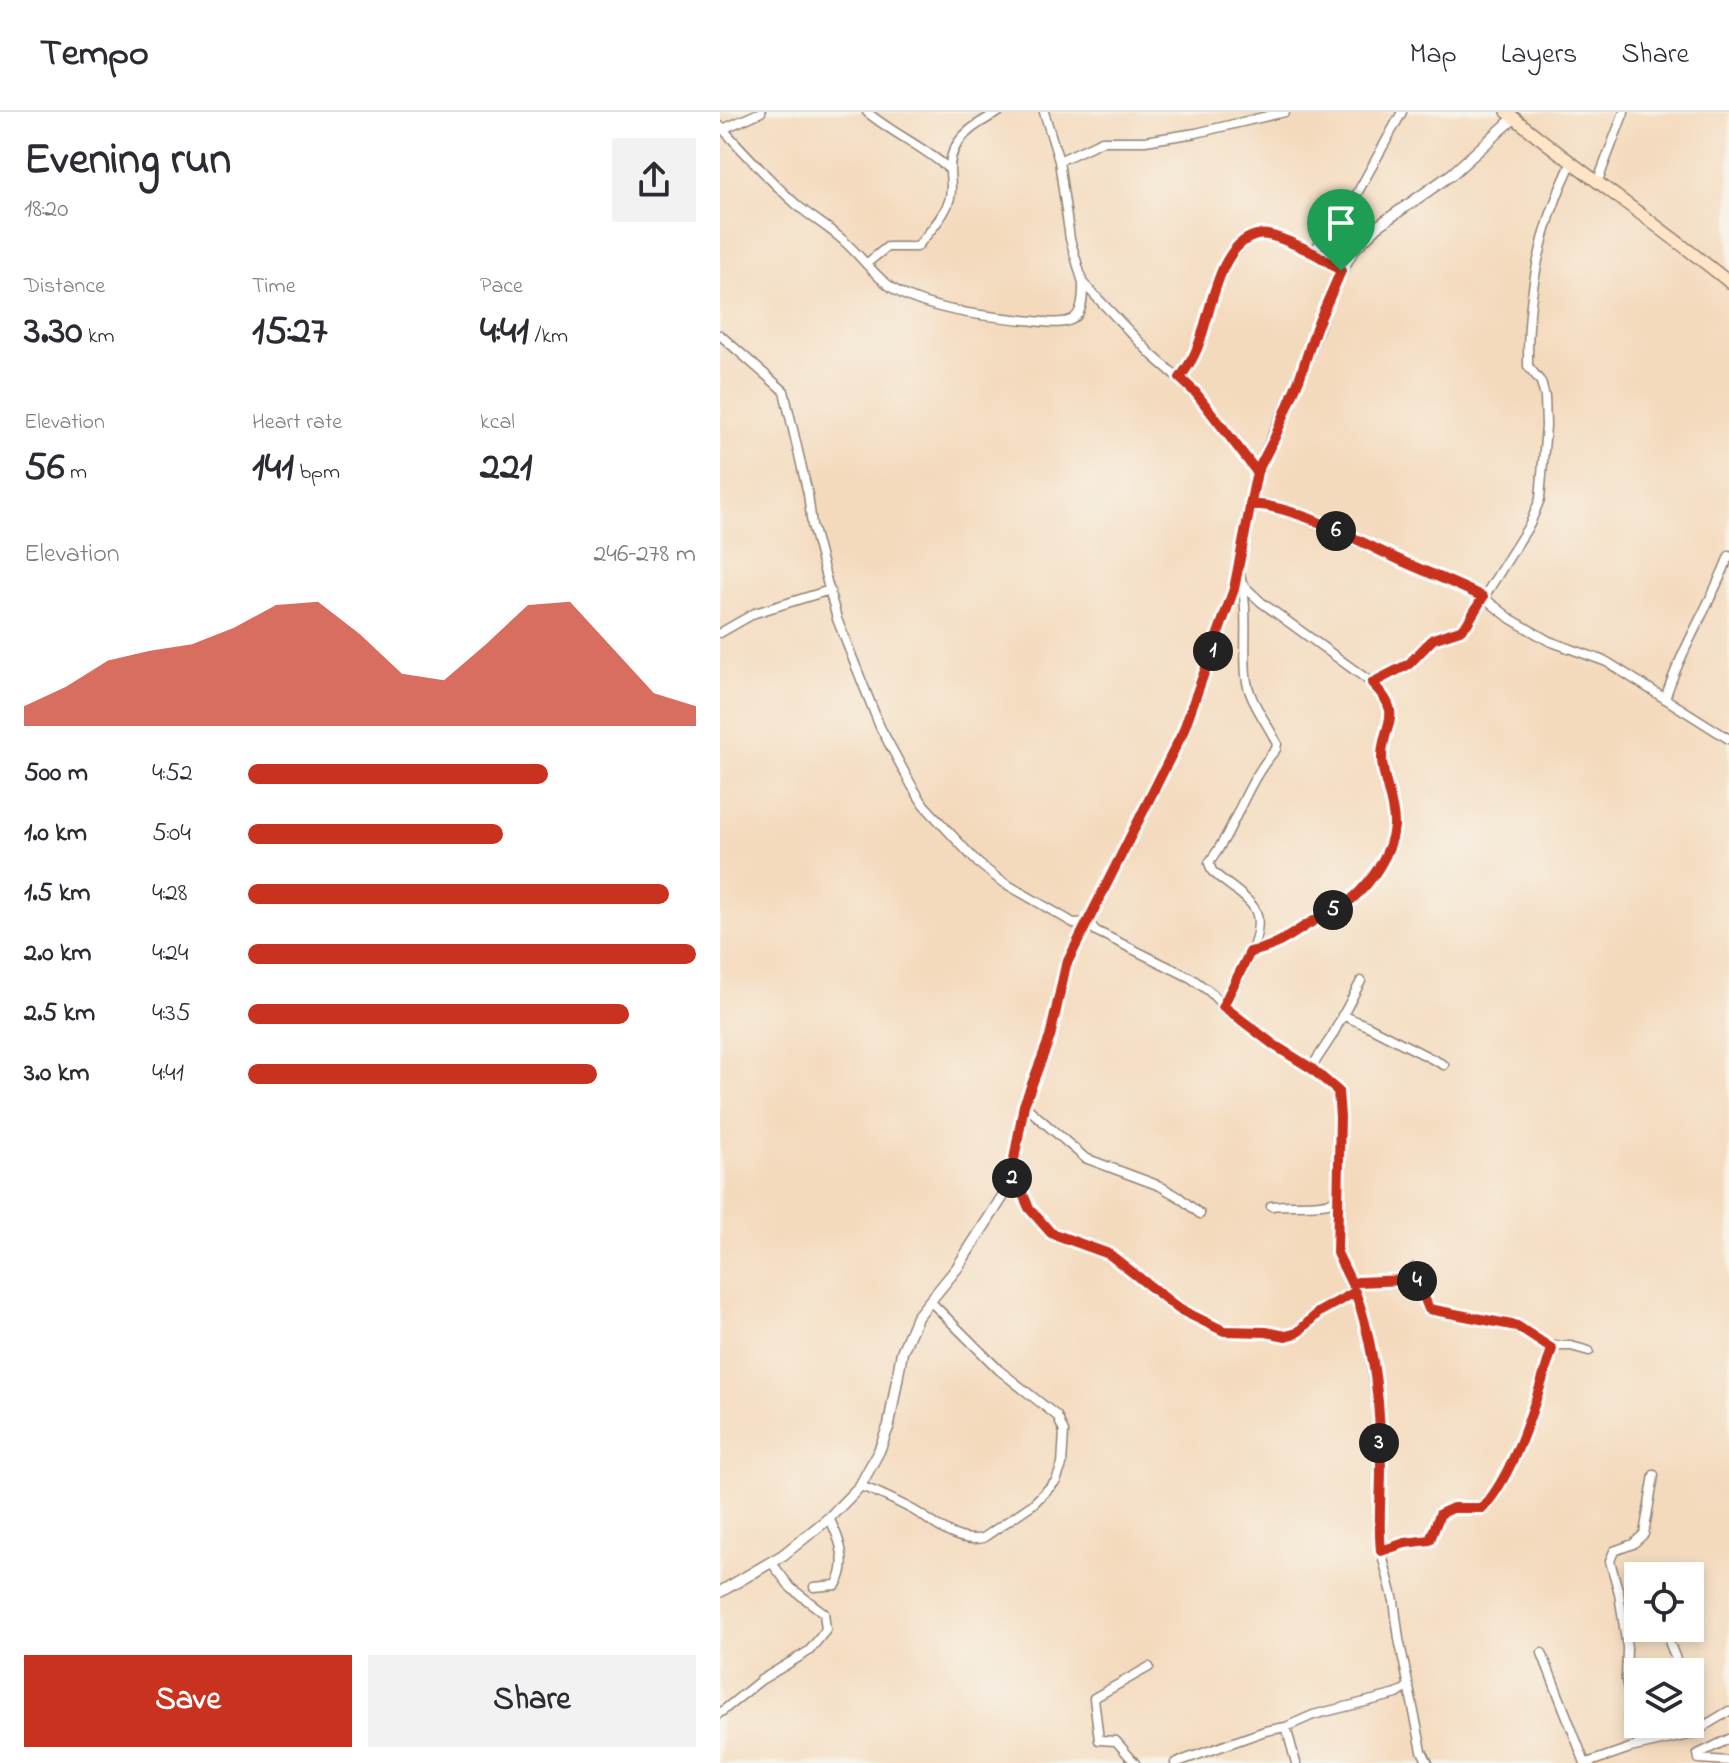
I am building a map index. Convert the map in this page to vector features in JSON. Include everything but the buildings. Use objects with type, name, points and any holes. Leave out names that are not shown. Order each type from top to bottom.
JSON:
[{"type":"main road","points":[[1510,115],[1729,282]]},
{"type":"street","points":[[761,112],[722,128],[762,173],[843,241],[886,285],[908,297],[956,309],[1040,322],[1076,317],[1081,312],[1083,302],[1083,283],[1070,239],[1059,161],[1044,112]]},
{"type":"street","points":[[867,112],[885,128],[936,157],[950,170]]},
{"type":"street","points":[[866,264],[887,247],[917,247],[949,203],[952,188],[950,155],[957,143],[972,127],[999,112]]},
{"type":"street","points":[[1059,161],[1102,141],[1145,141],[1196,133],[1285,112]]},
{"type":"street","points":[[1312,252],[1348,219],[1354,199],[1402,112]]},
{"type":"street","points":[[1597,183],[1624,112]]},
{"type":"street","points":[[720,1592],[771,1562],[829,1518],[860,1486],[889,1425],[898,1371],[909,1333],[917,1317],[957,1268],[996,1210],[1011,1176],[1024,1105],[1050,1037],[1066,965],[1082,926],[1139,825],[1183,732],[1234,589],[1257,472],[1275,437],[1341,271],[1353,250],[1378,226],[1452,174],[1510,115]]},
{"type":"street","points":[[1372,683],[1409,664],[1433,639],[1460,630],[1467,624],[1524,536],[1540,499],[1545,397],[1541,382],[1528,366],[1533,292],[1541,239],[1571,164]]},
{"type":"street","points":[[1180,378],[1196,351],[1225,264],[1245,241],[1263,234],[1312,252],[1341,271]]},
{"type":"street","points":[[1083,283],[1153,356],[1196,393],[1257,472]]},
{"type":"street","points":[[720,335],[784,391],[808,494],[812,525],[850,657],[880,727],[924,805],[954,839],[1001,881],[1082,926],[1191,978],[1274,1045],[1336,1087],[1340,1097],[1337,1253],[1365,1318],[1378,1417],[1381,1551],[1394,1601],[1422,1751],[1428,1763]]},
{"type":"street","points":[[1250,505],[1269,504],[1344,533],[1483,597],[1511,619],[1549,641],[1607,662],[1729,739]]},
{"type":"street","points":[[1665,699],[1673,672],[1716,590],[1729,556]]},
{"type":"street","points":[[1223,1006],[1258,932],[1258,918],[1254,907],[1212,871],[1209,863],[1233,826],[1242,800],[1276,749],[1246,677],[1246,598],[1238,568]]},
{"type":"street","points":[[1243,585],[1386,697],[1391,710],[1382,759],[1394,823],[1391,844],[1379,867],[1353,898],[1287,940],[1264,950],[1250,952]]},
{"type":"street","points":[[720,633],[755,613],[830,590]]},
{"type":"street","points":[[1311,1068],[1361,981]]},
{"type":"street","points":[[1342,1015],[1444,1065]]},
{"type":"street","points":[[1024,1105],[1085,1158],[1160,1186],[1200,1214]]},
{"type":"street","points":[[1011,1176],[1029,1208],[1051,1233],[1109,1254],[1179,1309],[1224,1331],[1286,1336],[1297,1333],[1358,1282],[1405,1280],[1412,1270],[1429,1309],[1517,1326],[1549,1346],[1571,1346],[1589,1351]]},
{"type":"street","points":[[1271,1206],[1325,1205],[1338,1200]]},
{"type":"street","points":[[860,1486],[888,1497],[940,1528],[976,1540],[1033,1504],[1059,1474],[1064,1432],[1057,1416],[999,1370],[930,1301]]},
{"type":"street","points":[[1381,1551],[1405,1543],[1430,1540],[1440,1514],[1453,1508],[1483,1508],[1494,1496],[1536,1398],[1552,1349],[1549,1346]]},
{"type":"street","points":[[1639,1746],[1626,1680],[1627,1648],[1619,1593],[1610,1557],[1614,1551],[1633,1544],[1644,1534],[1654,1475]]},
{"type":"street","points":[[814,1587],[836,1585],[841,1576],[841,1546],[829,1518]]},
{"type":"street","points":[[720,1713],[752,1685],[809,1651],[826,1630],[824,1613],[791,1588],[771,1562]]},
{"type":"street","points":[[1670,1644],[1676,1658]]},
{"type":"street","points":[[1542,1653],[1586,1763],[1675,1738]]},
{"type":"street","points":[[1135,1763],[1116,1741],[1099,1740],[1094,1698],[1149,1667]]},
{"type":"street","points":[[1175,1763],[1323,1712],[1397,1694],[1409,1686]]},
{"type":"street","points":[[1397,1694],[1413,1706]]},
{"type":"street","points":[[1704,1727],[1729,1711]]},
{"type":"street","points":[[1286,1727],[1296,1763]]},
{"type":"street","points":[[1729,1739],[1702,1751],[1698,1757],[1729,1761]]},
{"type":"route","points":[[1341,271],[1275,437],[1257,472],[1250,505],[1269,504],[1344,533],[1483,597],[1460,630],[1433,639],[1409,664],[1372,683],[1386,697],[1391,710],[1382,759],[1394,823],[1391,844],[1379,867],[1353,898],[1287,940],[1264,950],[1250,952],[1223,1006],[1274,1045],[1311,1068],[1338,1091],[1337,1253],[1352,1284],[1405,1280],[1410,1273],[1418,1282],[1429,1309],[1517,1326],[1552,1349],[1514,1455],[1494,1496],[1483,1508],[1453,1508],[1440,1514],[1430,1540],[1405,1543],[1381,1551],[1378,1417],[1365,1318],[1355,1292],[1319,1312],[1297,1333],[1286,1336],[1224,1331],[1179,1309],[1109,1254],[1051,1233],[1029,1208],[1011,1176],[1024,1105],[1050,1037],[1066,965],[1139,825],[1183,732],[1234,589],[1238,562],[1245,530],[1257,472],[1196,393],[1180,378],[1196,351],[1225,264],[1245,241],[1263,234],[1279,238],[1306,248],[1341,271]]}]
